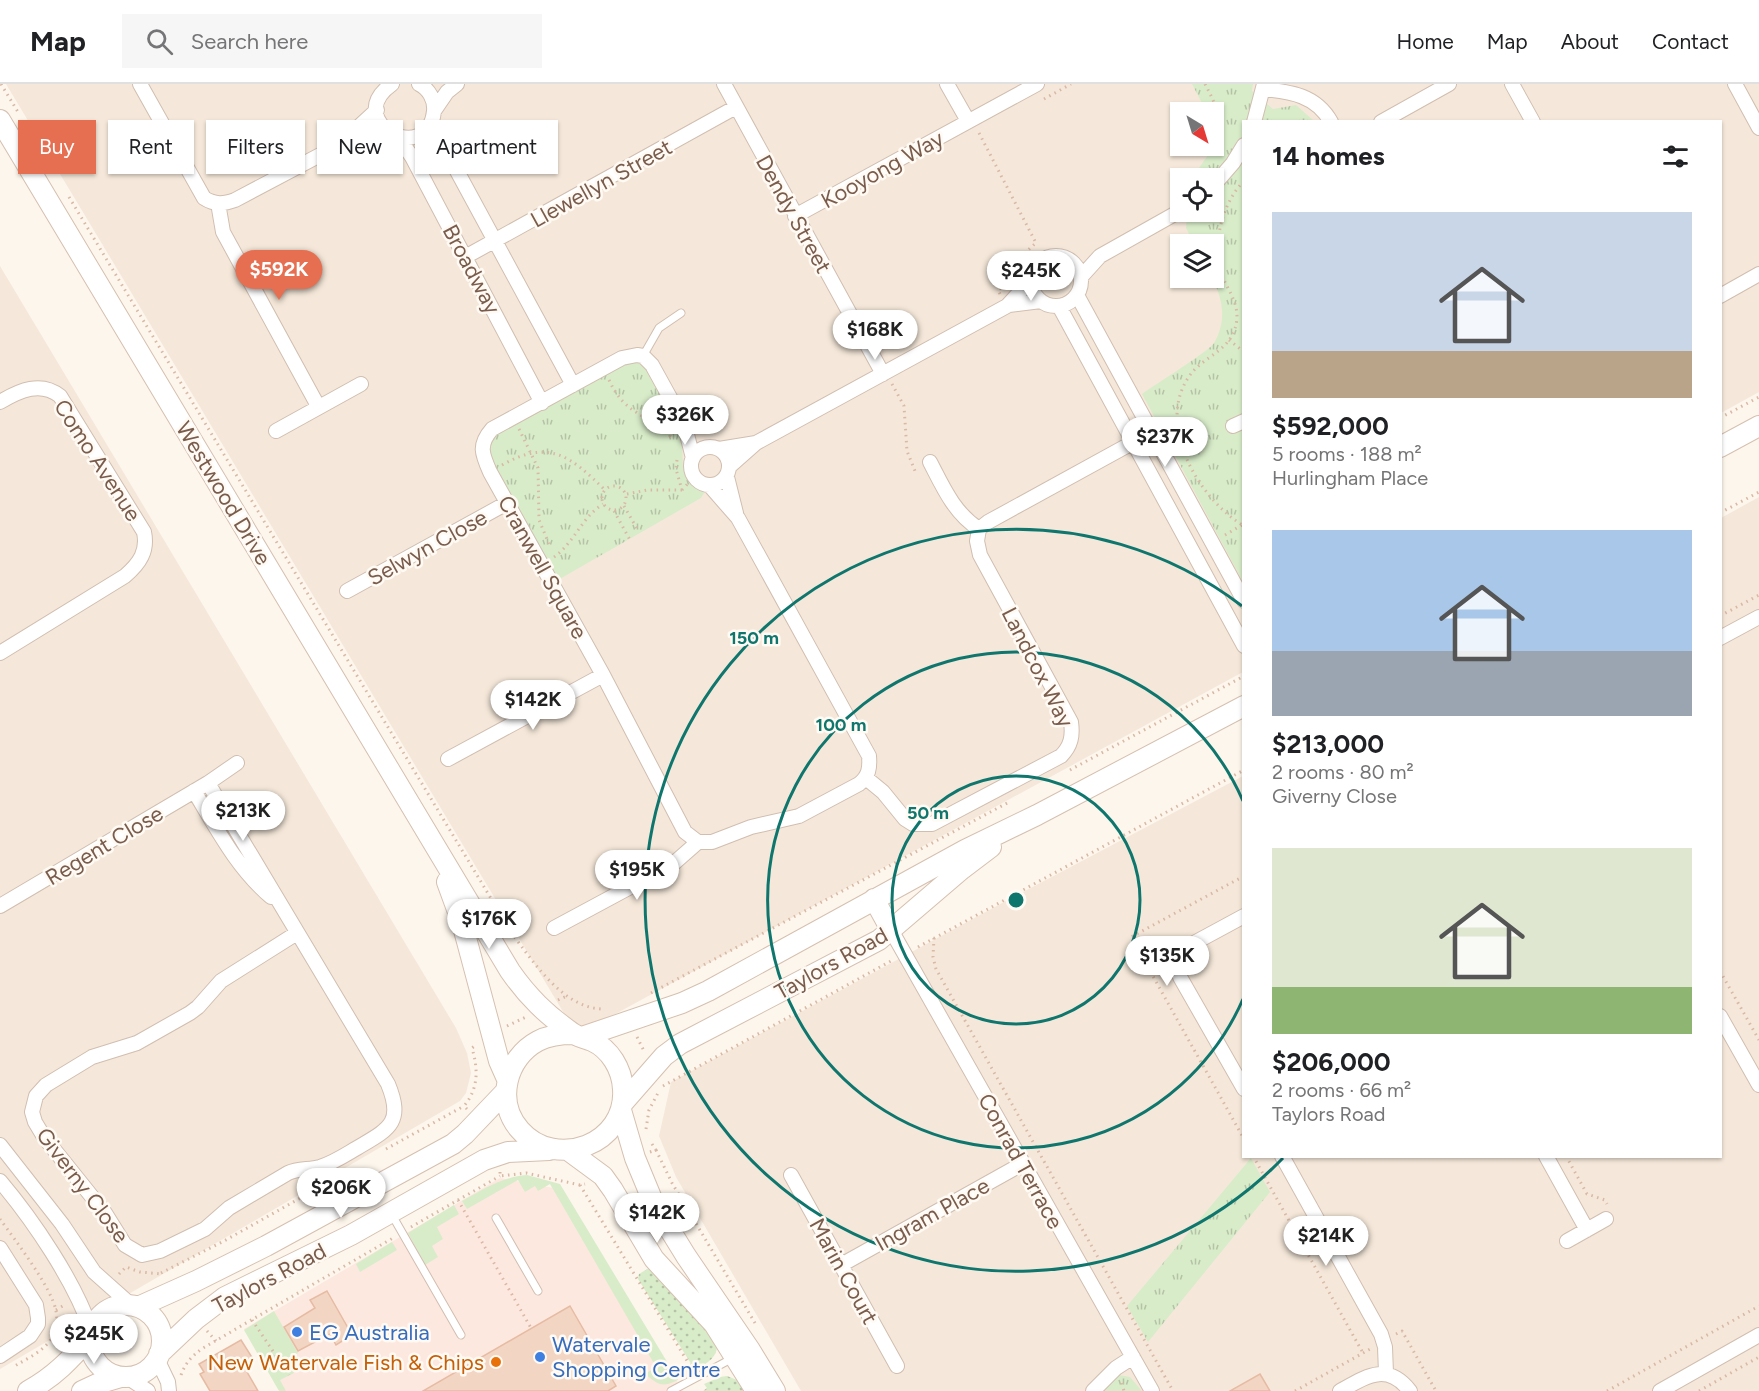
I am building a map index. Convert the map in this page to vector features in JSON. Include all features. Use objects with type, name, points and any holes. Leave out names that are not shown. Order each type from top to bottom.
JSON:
[{"type":"main road","name":"Westwood Drive","points":[[0,120],[510,971],[533,1002],[578,1036]]},
{"type":"main road","name":"Westwood Drive","points":[[0,126],[17,149]]},
{"type":"main road","points":[[1722,446],[1759,426]]},
{"type":"main road","name":"Taylors Road","points":[[578,1036],[682,1003],[708,991],[964,850],[1037,815],[1242,707]]},
{"type":"main road","name":"Taylors Road","points":[[621,1107],[652,1069],[680,1044],[879,940],[975,858],[1037,815]]},
{"type":"main road","name":"Westwood Drive","points":[[430,837],[462,923],[507,1085]]},
{"type":"main road","points":[[874,899],[891,930]]},
{"type":"main road","points":[[756,1391],[743,1353],[709,1292],[659,1213],[643,1181],[621,1107],[622,1082],[615,1062],[601,1047],[578,1036],[556,1035],[539,1040],[525,1049],[514,1063],[507,1085],[507,1104],[518,1129],[533,1142],[560,1150],[603,1176],[624,1206],[654,1259],[743,1353],[775,1391]]},
{"type":"main road","name":"Taylors Road","points":[[134,1306],[250,1255],[453,1144],[470,1114],[507,1085]]},
{"type":"main road","points":[[560,1150],[589,1145],[606,1134],[621,1107]]},
{"type":"main road","name":"Taylors Road","points":[[158,1357],[196,1319],[225,1297],[391,1213],[463,1171],[508,1152],[560,1150]]},
{"type":"main road","points":[[28,1391],[47,1381],[59,1371],[90,1333],[95,1321],[111,1308],[134,1306],[148,1312],[156,1321],[161,1332],[162,1343],[158,1357],[144,1372],[96,1384],[82,1391]]},
{"type":"main road","points":[[90,1333],[90,1348],[101,1368],[110,1374],[124,1377]]},
{"type":"street","points":[[140,84],[204,198],[211,202],[225,204],[235,200],[317,157]]},
{"type":"street","points":[[372,84],[377,106]]},
{"type":"street","points":[[363,120],[377,106],[380,95],[392,84]]},
{"type":"street","name":"Broadway","points":[[419,84],[430,93],[433,117],[495,242],[573,385]]},
{"type":"street","points":[[403,137],[418,136],[433,117],[447,92],[457,84]]},
{"type":"street","name":"Dendy Street","points":[[724,84],[883,374]]},
{"type":"street","name":"Kooyong Way","points":[[947,84],[970,120]]},
{"type":"street","name":"Kooyong Way","points":[[795,216],[1037,84]]},
{"type":"street","points":[[1385,120],[1449,84]]},
{"type":"street","points":[[1512,84],[1532,120]]},
{"type":"street","points":[[1735,84],[1759,128]]},
{"type":"street","points":[[1254,120],[1263,86],[1295,92],[1311,100],[1325,111],[1330,120]]},
{"type":"street","name":"Broadway","points":[[377,106],[380,120]]},
{"type":"street","name":"Llewellyn Street","points":[[465,257],[736,107]]},
{"type":"street","name":"Broadway","points":[[403,146],[412,157],[542,402]]},
{"type":"street","points":[[1224,173],[1242,149]]},
{"type":"street","points":[[218,203],[223,232],[318,406]]},
{"type":"street","points":[[1081,277],[1100,256],[1170,217]]},
{"type":"street","points":[[1008,305],[1041,301],[1059,306],[1071,301],[1081,287],[1081,277],[1077,267],[1071,261],[1060,256],[1043,260],[1034,271],[1032,280],[1034,291],[1041,301]]},
{"type":"street","points":[[1071,261],[1083,257],[1100,256]]},
{"type":"street","points":[[1722,295],[1759,274]]},
{"type":"street","points":[[756,443],[699,450],[691,464],[694,477],[698,482],[710,486],[716,485],[756,443],[1008,305],[1032,280]]},
{"type":"street","points":[[1077,295],[1242,597]]},
{"type":"street","points":[[1059,306],[1242,642]]},
{"type":"street","points":[[643,356],[652,365],[684,423],[693,458]]},
{"type":"street","name":"Cranwell Square","points":[[643,356],[622,358],[492,429],[485,437],[482,446],[483,456],[603,675],[685,832],[698,842]]},
{"type":"street","points":[[276,430],[361,384]]},
{"type":"street","name":"Como Avenue","points":[[0,402],[28,389],[41,387],[51,389],[60,396],[144,532],[146,542],[145,552],[125,576],[0,653]]},
{"type":"street","points":[[684,423],[727,456],[728,472],[738,518]]},
{"type":"street","points":[[930,462],[956,510],[979,529],[1152,432]]},
{"type":"street","points":[[554,928],[672,864],[698,842],[712,842],[751,827],[799,816],[852,789],[866,778],[870,767],[869,756],[738,518],[710,486]]},
{"type":"street","name":"Selwyn Close","points":[[347,591],[507,503]]},
{"type":"street","name":"Landcox Way","points":[[866,778],[884,792],[906,819],[913,824],[932,824],[1061,756],[1068,749],[1073,733],[1071,722],[980,555],[977,541],[979,529]]},
{"type":"street","points":[[1722,637],[1757,622]]},
{"type":"street","points":[[448,759],[603,675]]},
{"type":"street","name":"Regent Close","points":[[0,906],[208,783],[237,763]]},
{"type":"street","name":"Giverny Close","points":[[208,783],[388,1084],[395,1105],[392,1121],[387,1129],[332,1163],[294,1170],[229,1208],[205,1229],[150,1255],[135,1252],[125,1245],[105,1213],[44,1137],[32,1112],[36,1096],[46,1085],[92,1057],[137,1043],[190,1013],[221,981],[297,933]]},
{"type":"street","name":"Giverny Close","points":[[194,791],[235,858],[259,886],[280,904]]},
{"type":"street","points":[[1242,917],[1183,949],[1178,961],[1180,977],[1242,1086]]},
{"type":"street","name":"Conrad Terrace","points":[[891,930],[1152,1391]]},
{"type":"street","points":[[1722,1020],[1759,1085]]},
{"type":"street","points":[[0,1145],[62,1224],[94,1272],[134,1306]]},
{"type":"street","points":[[1283,1158],[1381,1334],[1385,1347],[1386,1373]]},
{"type":"street","points":[[1547,1158],[1587,1230]]},
{"type":"street","name":"Ingram Place","points":[[841,1265],[1022,1164]]},
{"type":"street","name":"Marin Court","points":[[791,1175],[897,1366]]},
{"type":"street","points":[[0,1181],[32,1224],[79,1298],[90,1333]]},
{"type":"street","points":[[1567,1242],[1606,1219]]},
{"type":"street","points":[[0,1248],[36,1305],[38,1324],[30,1336],[0,1356]]},
{"type":"street","points":[[1660,1391],[1759,1335]]},
{"type":"street","points":[[158,1357],[169,1386]]},
{"type":"street","points":[[1093,1391],[1116,1368],[1133,1357]]},
{"type":"street","points":[[1341,1391],[1365,1377],[1386,1373],[1403,1383],[1410,1391]]},
{"type":"street","points":[[124,1377],[148,1391]]},
{"type":"lane","points":[[643,356],[659,328],[681,313]]},
{"type":"lane","points":[[391,1213],[461,1335]]},
{"type":"lane","points":[[496,1218],[538,1291]]},
{"type":"lane","points":[[671,1391],[743,1353]]},
{"type":"path","points":[[1,84],[20,115]]},
{"type":"path","points":[[1206,84],[1221,121],[1221,140],[1218,152],[1233,163]]},
{"type":"path","points":[[970,120],[1036,243],[1026,250],[1009,282],[998,290],[1008,305]]},
{"type":"path","points":[[1242,183],[1233,192],[1223,215],[1219,238],[1221,271],[1236,303],[1235,330],[1213,357],[1198,366],[1187,379],[1177,414],[1185,458],[1200,484],[1216,504],[1242,525]]},
{"type":"path","points":[[69,197],[513,935],[539,969],[575,1002],[594,1009],[623,1008],[652,1069]]},
{"type":"path","points":[[1229,340],[1242,350]]},
{"type":"path","points":[[604,369],[615,392],[629,409],[663,429],[676,444]]},
{"type":"path","points":[[883,374],[895,388],[904,406],[907,451],[915,471],[930,462]]},
{"type":"path","points":[[1722,417],[1759,398]]},
{"type":"path","points":[[513,418],[538,468],[539,520],[555,556]]},
{"type":"path","points":[[490,471],[515,458],[552,452],[566,457],[585,470],[605,490]]},
{"type":"path","points":[[677,455],[676,469],[682,490]]},
{"type":"path","points":[[626,494],[647,490],[682,490],[694,477]]},
{"type":"path","points":[[626,494],[617,486],[605,490],[602,496],[603,504],[614,511],[630,540]]},
{"type":"path","points":[[1722,512],[1759,492]]},
{"type":"path","points":[[626,494],[624,506],[639,532]]},
{"type":"path","points":[[542,566],[563,551],[585,518],[603,504]]},
{"type":"path","points":[[614,511],[624,506]]},
{"type":"path","points":[[1212,542],[1242,527]]},
{"type":"path","points":[[1722,615],[1759,595]]},
{"type":"path","points":[[1065,772],[1242,677]]},
{"type":"path","points":[[759,1330],[647,1137],[646,1124],[649,1110],[661,1087],[1242,771]]},
{"type":"path","points":[[650,993],[1013,800]]},
{"type":"path","points":[[934,938],[933,957],[936,969],[1173,1391]]},
{"type":"path","points":[[1722,975],[1759,1040]]},
{"type":"path","points":[[378,1154],[470,1114],[470,1099],[477,1079],[472,1048],[493,1033],[567,996]]},
{"type":"path","points":[[635,1158],[656,1150]]},
{"type":"path","points":[[498,1155],[501,1176]]},
{"type":"path","points":[[1254,1158],[1363,1353]]},
{"type":"path","points":[[1567,1158],[1587,1194],[1605,1200],[1616,1218],[1606,1219]]},
{"type":"path","points":[[169,1386],[182,1374],[185,1365],[192,1357],[501,1176],[526,1173],[580,1185],[603,1176]]},
{"type":"path","points":[[161,1273],[224,1241],[338,1177]]},
{"type":"path","points":[[580,1185],[697,1377]]},
{"type":"path","points":[[458,1200],[531,1328]]},
{"type":"path","points":[[0,1219],[47,1290],[56,1310],[57,1322],[53,1336],[48,1343],[10,1369]]},
{"type":"path","points":[[1607,1391],[1759,1306]]},
{"type":"path","points":[[252,1320],[289,1375]]},
{"type":"path","points":[[1699,1391],[1759,1358]]},
{"type":"shaded area","points":[[6,84],[1759,84],[1759,392],[1722,412],[1722,120],[1242,120],[1242,673],[586,1030],[571,1025],[60,174],[96,174],[96,120],[28,120]]},
{"type":"shaded area","points":[[0,266],[456,1028],[467,1053],[471,1073],[466,1093],[460,1101],[0,1369]]},
{"type":"shaded area","points":[[1759,497],[1759,1391],[801,1391],[676,1177],[659,1136],[671,1082],[1242,777],[1242,1158],[1722,1158],[1722,517]]},
{"type":"shaded area","name":"Watervale Shopping Centre","points":[[500,1178],[559,1189],[683,1391],[281,1391],[244,1329]]},
{"type":"green space","points":[[1192,84],[1253,84],[1252,91],[1273,109],[1296,105],[1313,120],[1242,120],[1242,580],[1142,394],[1210,347],[1221,327],[1222,310],[1216,288],[1224,288],[1224,234],[1189,234],[1186,228],[1186,222],[1224,222],[1224,168],[1199,168],[1207,156],[1224,156],[1224,102],[1201,102]]},
{"type":"green space","points":[[634,360],[646,368],[682,437],[683,468],[687,479],[695,486],[706,490],[701,498],[558,580],[491,458],[490,441],[498,429],[621,362]]},
{"type":"green space","points":[[1251,1158],[1270,1192],[1148,1342],[1127,1306]]},
{"type":"green space","points":[[527,1175],[560,1184],[678,1380],[664,1385],[645,1374],[656,1367],[550,1184],[538,1191],[535,1186],[525,1192],[518,1180],[467,1209],[462,1201],[501,1181]]},
{"type":"green space","points":[[454,1205],[459,1214],[437,1227],[443,1239],[432,1246],[438,1257],[425,1265],[408,1233]]},
{"type":"green space","points":[[392,1242],[397,1250],[360,1272],[356,1264]]},
{"type":"green space","points":[[649,1268],[687,1302],[717,1344],[713,1357],[695,1370],[638,1279],[639,1274]]},
{"type":"green space","points":[[274,1311],[298,1353],[287,1361],[294,1373],[280,1380],[286,1391],[279,1391],[244,1330]]},
{"type":"green space","points":[[1119,1375],[1130,1377],[1142,1391],[1097,1391],[1108,1378]]},
{"type":"green space","points":[[727,1376],[742,1382],[747,1391],[703,1391],[707,1388],[704,1384]]},
{"type":"building","points":[[327,1291],[352,1335],[336,1345],[330,1334],[298,1351],[284,1327],[315,1308],[310,1300]]},
{"type":"building","name":"Watervale Shopping Centre","points":[[570,1306],[616,1386],[608,1391],[423,1391]]},
{"type":"building","points":[[241,1340],[253,1359],[243,1365],[258,1391],[210,1391],[200,1374],[204,1372],[199,1364]]},
{"type":"building","points":[[1260,1374],[1270,1391],[1230,1391]]},
{"type":"place","name":"EG Australia","points":[[297,1332]]},
{"type":"place","name":"Watervale Shopping Centre","points":[[540,1357]]},
{"type":"place","name":"New Watervale Fish & Chips","points":[[496,1362]]}]
